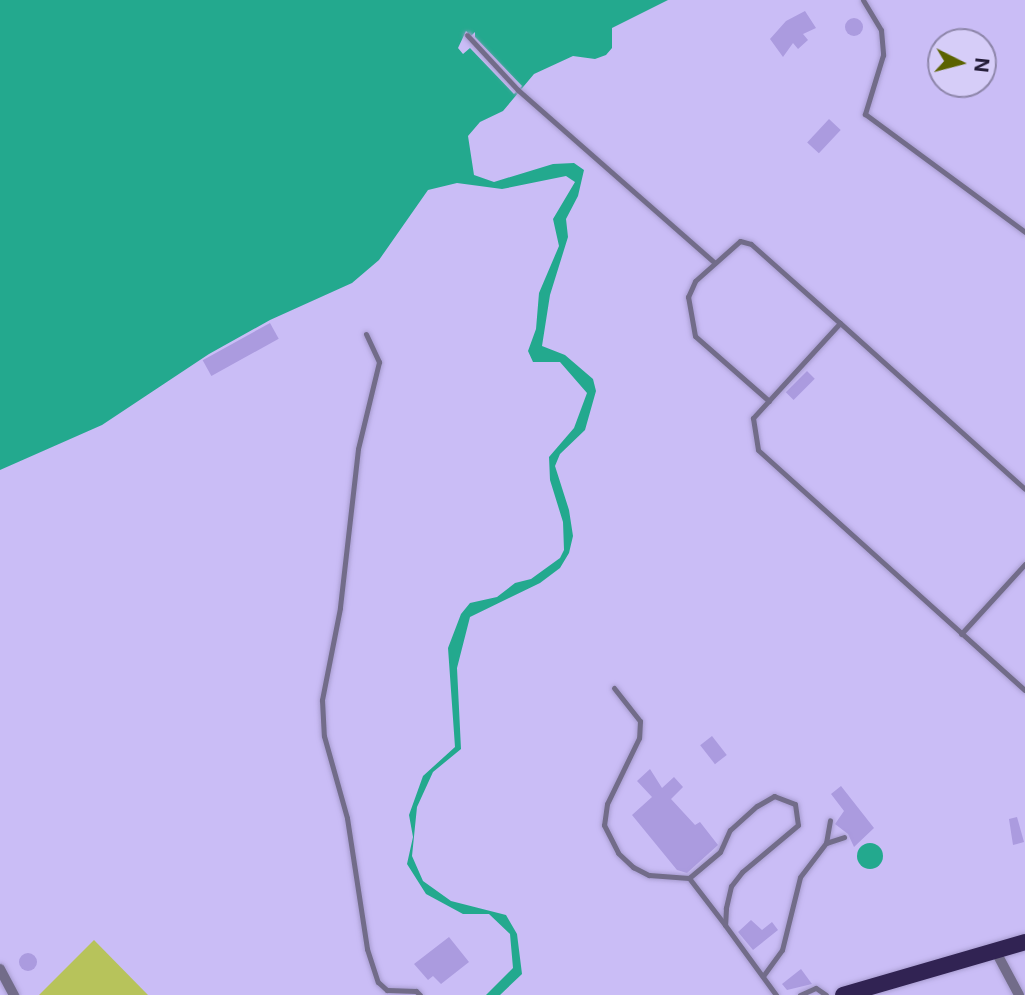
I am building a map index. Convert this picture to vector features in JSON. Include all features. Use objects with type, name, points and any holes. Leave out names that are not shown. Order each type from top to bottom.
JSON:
[{"type":"main road","points":[[844,995],[1025,942]]},
{"type":"street","points":[[995,950],[1019,995]]},
{"type":"street","points":[[0,969],[14,995]]},
{"type":"lane","points":[[863,0],[881,30],[883,55],[865,114],[1025,232]]},
{"type":"lane","points":[[467,35],[518,90],[714,262]]},
{"type":"lane","points":[[769,401],[691,329],[690,289],[714,262],[740,241],[751,244],[1025,489]]},
{"type":"lane","points":[[840,323],[753,418],[758,450],[1025,690]]},
{"type":"lane","points":[[366,334],[379,362],[358,449],[340,608],[322,700],[324,736],[347,818],[367,949],[378,982],[387,990],[416,990],[420,995]]},
{"type":"lane","points":[[961,634],[1025,564]]},
{"type":"lane","points":[[614,688],[640,721],[639,738],[607,804],[604,825],[618,853],[649,875],[689,878],[720,852],[730,830],[758,806],[774,796],[795,804],[798,825],[731,886],[725,925]]},
{"type":"lane","points":[[764,976],[782,950],[800,877],[826,843],[830,820]]},
{"type":"lane","points":[[826,843],[844,837]]},
{"type":"lane","points":[[689,878],[776,995]]},
{"type":"lane","points":[[800,995],[816,988],[826,995]]},
{"type":"shaded area","points":[[0,0],[668,0],[612,28],[612,48],[606,55],[595,59],[573,56],[534,74],[503,111],[480,122],[468,136],[474,175],[494,182],[553,164],[574,163],[584,170],[578,196],[566,219],[568,237],[550,295],[542,346],[565,355],[593,379],[596,391],[585,430],[560,454],[555,466],[569,510],[573,536],[569,553],[560,568],[540,583],[470,617],[457,668],[461,749],[433,772],[417,807],[412,856],[423,881],[451,901],[506,915],[517,934],[522,974],[500,995],[486,995],[513,968],[510,934],[489,914],[463,914],[426,894],[407,864],[413,837],[409,815],[423,776],[455,747],[448,648],[461,614],[470,603],[497,597],[515,583],[531,579],[560,558],[564,550],[563,522],[550,480],[549,457],[574,428],[587,393],[560,362],[533,362],[528,351],[536,329],[539,293],[559,246],[553,219],[575,182],[566,176],[502,189],[457,183],[428,190],[379,260],[352,283],[270,320],[209,354],[102,425],[0,470]]},
{"type":"shaded area","points":[[870,843],[879,847],[883,856],[879,865],[870,869],[861,865],[857,856],[861,847]]},
{"type":"shaded area","points":[[94,940],[148,995],[39,995]]},
{"type":"pier","points":[[466,31],[471,36],[475,32],[475,37],[522,86],[514,94],[470,48],[463,54],[458,48]]},
{"type":"building","points":[[805,11],[816,28],[803,34],[808,40],[798,49],[793,43],[783,57],[770,39],[786,21]]},
{"type":"building","points":[[854,18],[860,21],[863,27],[860,33],[854,36],[848,33],[845,27],[848,21]]},
{"type":"building","points":[[829,119],[841,130],[819,153],[807,142]]},
{"type":"building","points":[[270,323],[279,339],[211,376],[203,360]]},
{"type":"building","points":[[807,371],[815,379],[794,400],[786,392]]},
{"type":"building","points":[[712,736],[727,755],[715,764],[700,745]]},
{"type":"building","points":[[650,769],[662,788],[674,777],[683,787],[671,799],[695,825],[700,822],[718,845],[687,873],[677,870],[632,815],[652,797],[637,781]]},
{"type":"building","points":[[841,786],[874,828],[854,847],[848,834],[835,824],[844,811],[831,794]]},
{"type":"building","points":[[1017,817],[1024,842],[1013,845],[1009,819]]},
{"type":"building","points":[[751,920],[762,930],[772,922],[778,930],[753,950],[738,932]]},
{"type":"building","points":[[449,937],[469,962],[441,984],[433,976],[428,980],[414,964]]},
{"type":"building","points":[[28,953],[34,956],[37,962],[34,968],[28,971],[22,968],[19,962],[22,956]]},
{"type":"building","points":[[801,969],[812,984],[787,990],[782,984]]}]
